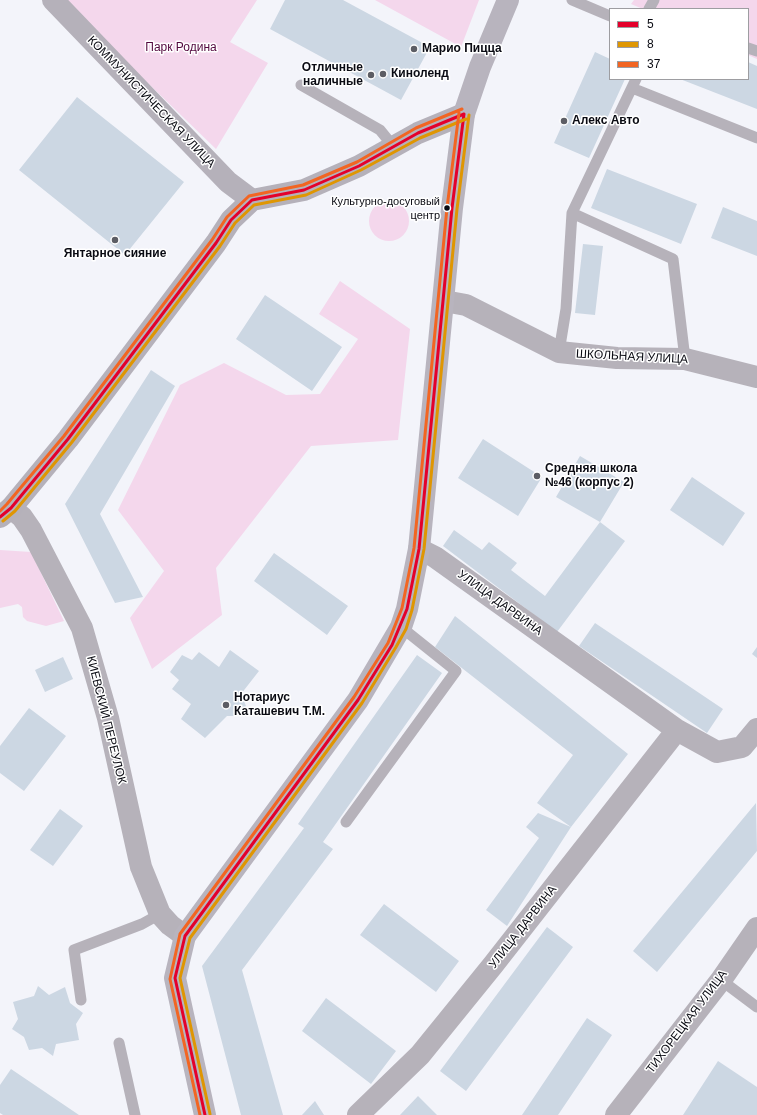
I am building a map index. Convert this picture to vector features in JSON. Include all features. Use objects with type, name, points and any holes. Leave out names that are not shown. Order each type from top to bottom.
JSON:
[{"type":"main road","name":"КОММУНИСТИЧЕСКАЯ УЛИЦА","points":[[53,0],[228,182],[252,200]]},
{"type":"main road","points":[[205,1115],[175,978],[185,936],[358,700],[401,627],[407,610],[419,549],[452,208],[464,114],[480,67],[508,0]]},
{"type":"main road","points":[[6,512],[68,439],[232,220],[252,200],[304,190],[359,166],[393,146],[464,114]]},
{"type":"street","name":"ШКОЛЬНАЯ УЛИЦА","points":[[444,302],[466,305],[559,352],[617,358],[685,359],[757,377]]},
{"type":"street","name":"КИЕВСКИЙ ПЕРЕУЛОК","points":[[6,512],[22,517],[31,530],[82,628],[108,718],[141,867],[160,914],[170,925],[185,936]]},
{"type":"street","name":"УЛИЦА ДАРВИНА","points":[[419,549],[435,557],[677,730],[717,752],[742,747],[757,729]]},
{"type":"street","name":"УЛИЦА ДАРВИНА","points":[[358,1115],[420,1055],[493,965],[677,730]]},
{"type":"street","name":"ТИХОРЕЦКАЯ УЛИЦА","points":[[616,1115],[720,980],[757,928]]},
{"type":"lane","points":[[572,0],[609,16]]},
{"type":"lane","points":[[559,352],[566,309],[572,213],[634,83],[757,138]]},
{"type":"lane","points":[[301,85],[380,130],[393,146]]},
{"type":"lane","points":[[572,213],[673,260],[685,359]]},
{"type":"lane","points":[[346,822],[456,671],[401,627]]},
{"type":"lane","points":[[81,1000],[74,950],[142,924],[160,914]]},
{"type":"lane","points":[[720,980],[757,1007]]},
{"type":"lane","points":[[120,1043],[135,1115]]},
{"type":"green space","name":"Парк Родина","points":[[62,0],[257,0],[230,42],[268,63],[216,149]]},
{"type":"green space","points":[[375,0],[479,0],[461,47]]},
{"type":"green space","points":[[634,0],[757,0],[757,59],[749,55],[749,8],[641,8],[631,4]]},
{"type":"green space","points":[[385,201],[393,201],[400,204],[406,210],[409,221],[406,232],[400,238],[393,241],[385,241],[378,238],[372,232],[369,225],[369,217],[372,210],[378,204]]},
{"type":"green space","points":[[340,281],[410,329],[398,440],[311,446],[216,568],[222,615],[152,669],[130,618],[164,571],[118,510],[180,385],[224,363],[286,395],[320,394],[358,339],[319,314]]},
{"type":"green space","points":[[0,550],[31,552],[64,621],[46,626],[27,621],[23,617],[22,607],[18,604],[0,608]]},
{"type":"building","name":"Киноленд","points":[[285,0],[343,0],[430,47],[401,100],[270,29]]},
{"type":"building","points":[[595,52],[609,59],[609,80],[625,80],[589,158],[554,143]]},
{"type":"building","points":[[749,62],[757,66],[757,109],[683,80],[749,80]]},
{"type":"building","points":[[77,97],[184,182],[125,255],[19,170]]},
{"type":"building","points":[[607,169],[697,204],[681,244],[591,208]]},
{"type":"building","points":[[723,207],[757,221],[757,256],[711,238]]},
{"type":"building","points":[[583,244],[603,246],[595,315],[575,313]]},
{"type":"building","points":[[265,295],[342,347],[312,391],[236,339]]},
{"type":"building","points":[[151,370],[175,386],[100,514],[143,597],[115,603],[65,504]]},
{"type":"building","points":[[483,439],[542,477],[518,516],[458,478]]},
{"type":"building","points":[[580,456],[624,482],[600,522],[556,497]]},
{"type":"building","points":[[692,477],[745,513],[723,546],[670,510]]},
{"type":"building","points":[[600,522],[625,541],[557,632],[443,546],[454,530],[482,550],[489,542],[517,563],[511,570],[545,596]]},
{"type":"building","points":[[274,553],[348,606],[327,635],[254,581]]},
{"type":"building","points":[[455,616],[628,754],[571,827],[537,803],[573,755],[435,647]]},
{"type":"building","points":[[595,623],[723,709],[707,733],[579,646]]},
{"type":"building","points":[[757,647],[757,658],[752,654]]},
{"type":"building","points":[[230,650],[259,671],[241,694],[246,706],[239,716],[227,716],[205,738],[181,719],[191,704],[172,689],[179,680],[170,672],[182,655],[192,660],[199,652],[219,667]]},
{"type":"building","points":[[417,655],[442,673],[323,842],[333,849],[242,970],[283,1115],[241,1115],[202,966],[304,828],[298,824]]},
{"type":"building","points":[[63,657],[73,679],[45,692],[35,670]]},
{"type":"building","points":[[29,708],[66,736],[24,791],[0,773],[0,746]]},
{"type":"building","points":[[756,803],[757,851],[657,972],[633,951]]},
{"type":"building","points":[[60,809],[83,826],[53,866],[30,850]]},
{"type":"building","points":[[538,813],[571,827],[507,926],[486,910],[539,838],[526,827]]},
{"type":"building","points":[[384,904],[459,961],[436,992],[360,935]]},
{"type":"building","points":[[547,927],[573,947],[466,1091],[440,1071]]},
{"type":"building","points":[[38,986],[49,995],[65,987],[70,1003],[83,1013],[76,1024],[79,1040],[56,1044],[53,1056],[42,1048],[29,1050],[24,1037],[12,1029],[18,1019],[13,1002],[34,996]]},
{"type":"building","points":[[326,998],[396,1051],[371,1084],[302,1031]]},
{"type":"building","points":[[587,1018],[612,1035],[558,1115],[522,1115]]},
{"type":"building","points":[[718,1061],[757,1087],[757,1115],[683,1115]]},
{"type":"building","points":[[11,1069],[79,1115],[3,1115],[0,1113],[0,1085]]},
{"type":"building","points":[[418,1096],[437,1115],[400,1115]]},
{"type":"building","points":[[315,1101],[324,1115],[302,1115]]},
{"type":"transit line","name":"37","points":[[0,511],[64,436],[212,240],[227,217],[249,196],[303,185],[357,162],[416,128],[462,109]]},
{"type":"transit line","name":"37","points":[[200,1115],[170,979],[180,934],[354,697],[388,643],[402,608],[414,548],[447,208],[459,113]]},
{"type":"transit line","name":"5","points":[[0,517],[11,508],[68,439],[216,243],[231,220],[252,200],[304,190],[359,166],[418,133],[464,114]]},
{"type":"transit line","name":"5","points":[[205,1115],[175,978],[185,936],[358,700],[392,645],[407,609],[419,549],[452,208],[464,114]]},
{"type":"transit line","name":"8","points":[[210,1114],[180,978],[190,938],[362,703],[406,629],[412,610],[424,549],[457,209],[469,115]]},
{"type":"transit line","name":"8","points":[[3,521],[15,511],[72,442],[220,246],[235,223],[254,205],[306,195],[361,170],[420,138],[466,119]]},
{"type":"place","name":"Марио Пицца","points":[[414,49]]},
{"type":"place","name":"Киноленд","points":[[383,74]]},
{"type":"place","name":"Отличные наличные","points":[[371,75]]},
{"type":"place","name":"Алекс Авто","points":[[564,121]]},
{"type":"place","name":"Культурно-досуговый центр","points":[[447,208]]},
{"type":"place","name":"Янтарное сияние","points":[[115,240]]},
{"type":"place","name":"Средняя школа №46 (корпус 2)","points":[[537,476]]},
{"type":"place","name":"Нотариус Каташевич Т.М.","points":[[226,705]]}]
